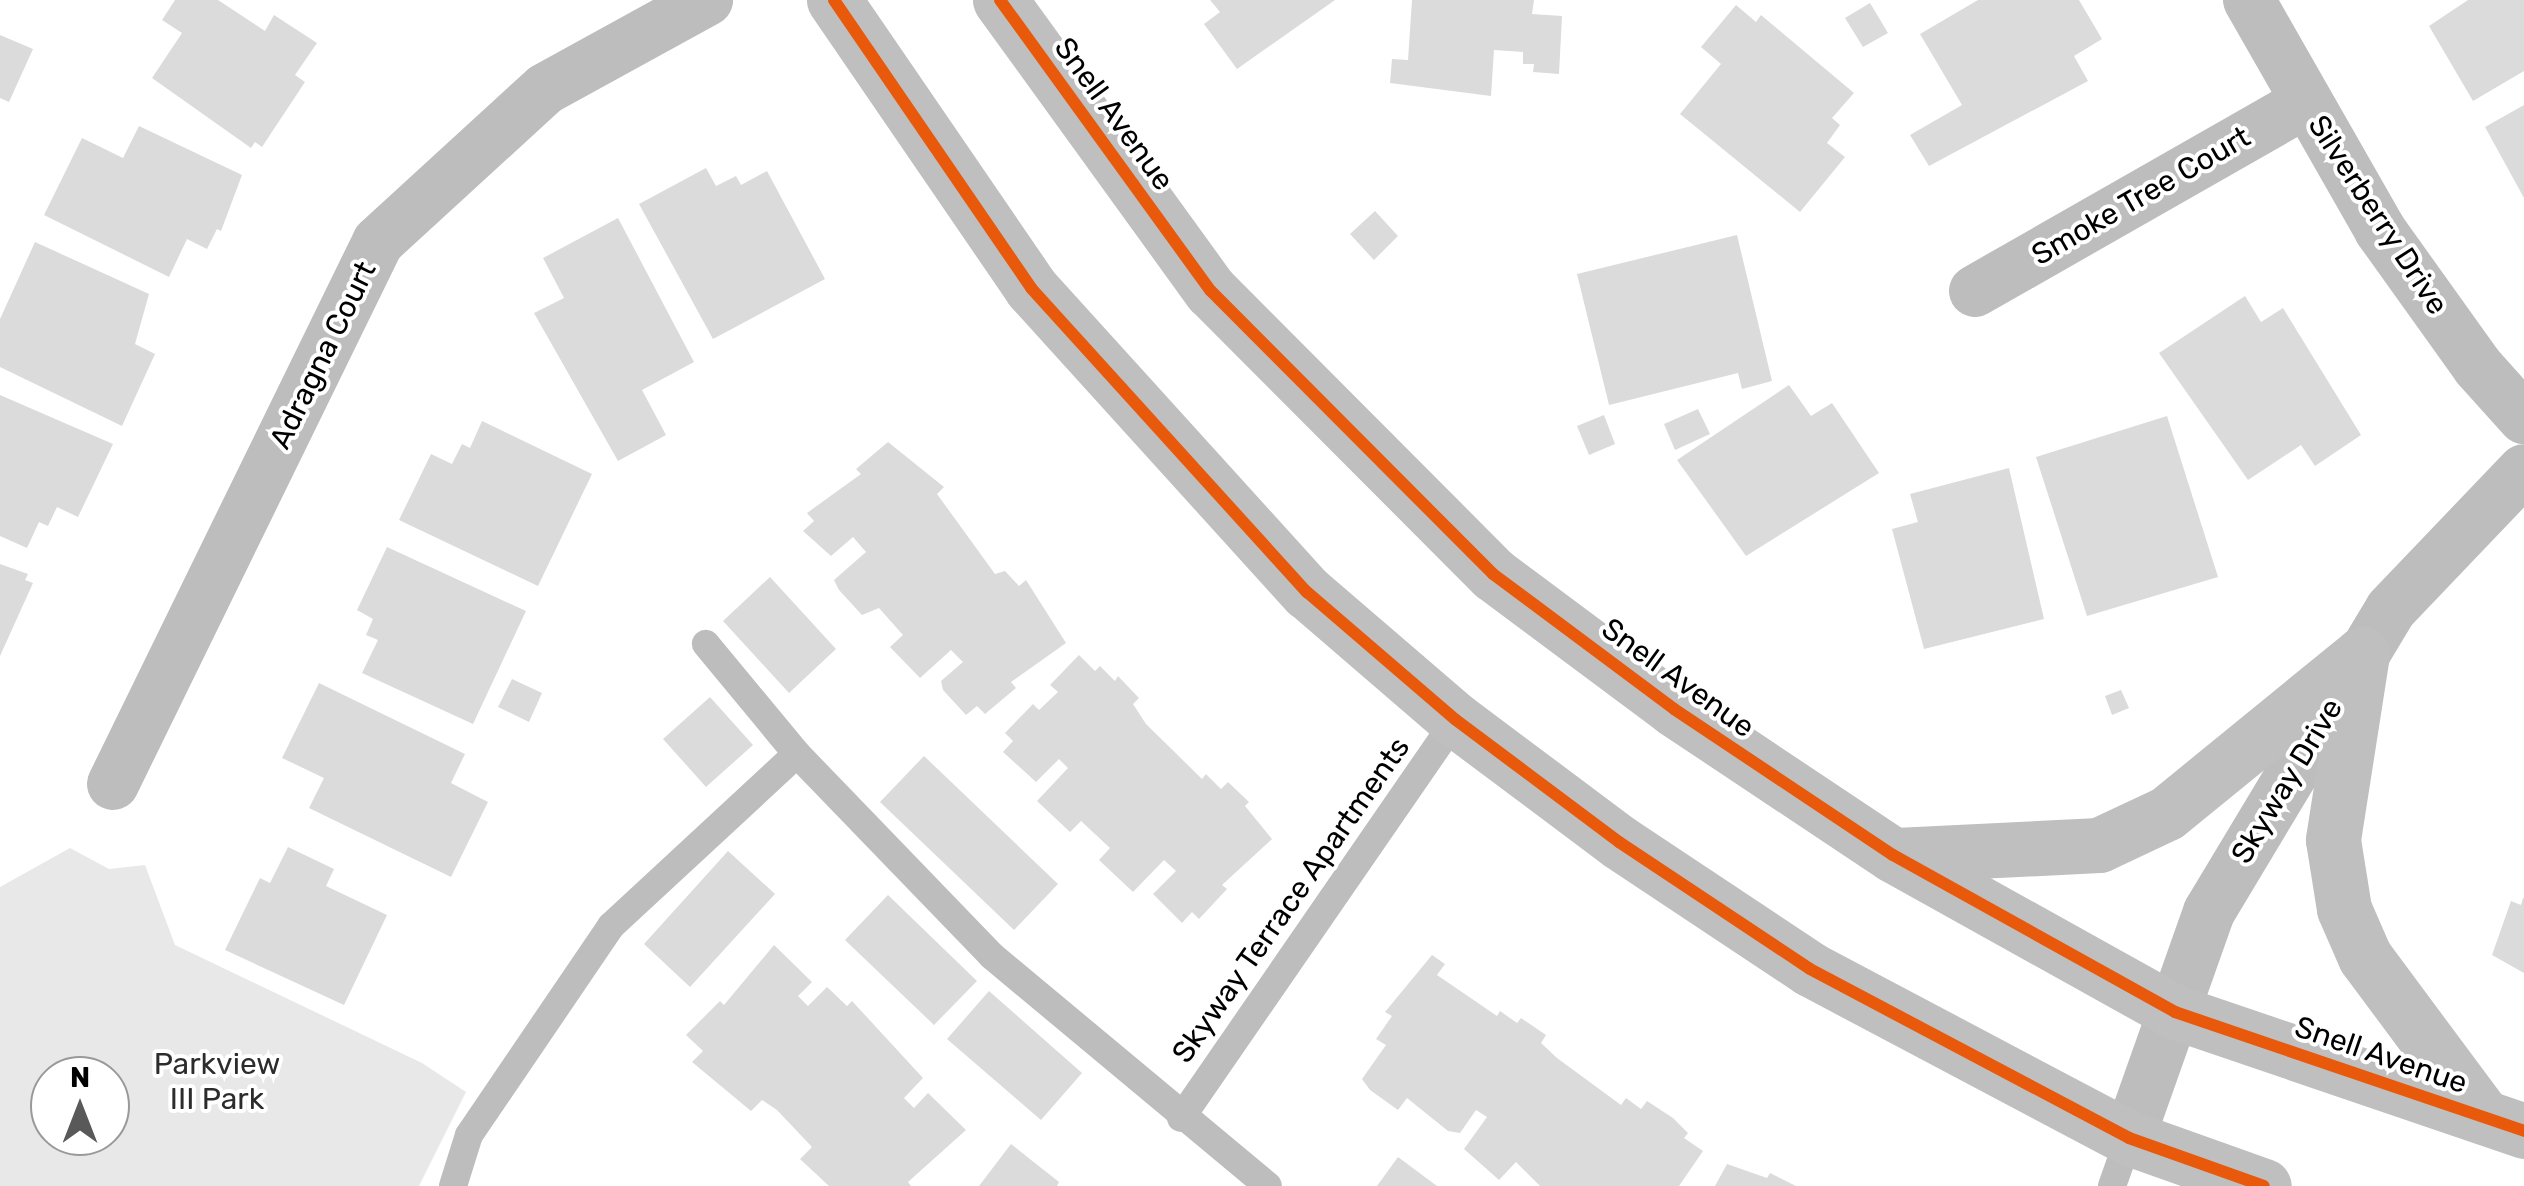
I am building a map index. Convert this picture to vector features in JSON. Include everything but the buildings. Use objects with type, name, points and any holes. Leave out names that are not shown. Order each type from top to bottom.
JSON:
[{"type":"main road","points":[[834,0],[1031,288],[1307,592],[1456,720],[1618,842],[1810,970],[2121,1162],[2264,1186]]},
{"type":"main road","name":"Snell Avenue","points":[[1000,0],[1212,291],[1494,574],[1674,709],[1893,856],[2175,1012],[2504,1124]]},
{"type":"main road","points":[[1893,856],[2099,845],[2167,813],[2362,654]]},
{"type":"main road","points":[[2362,654],[2333,840],[2344,910],[2365,957],[2504,1124]]},
{"type":"street","name":"Adragna Court","points":[[114,784],[378,242],[545,89],[707,0]]},
{"type":"street","name":"Silverberry Drive","points":[[2249,0],[2380,230],[2478,367],[2524,418]]},
{"type":"street","name":"Smoke Tree Court","points":[[1975,291],[2306,102]]},
{"type":"street","name":"Skyway Drive","points":[[2121,1162],[2209,912],[2391,610],[2524,470]]},
{"type":"lane","points":[[706,644],[797,754],[992,956],[1180,1118],[1268,1186]]},
{"type":"lane","name":"Skyway Terrace Apartments","points":[[1180,1118],[1456,720]]},
{"type":"lane","points":[[453,1186],[469,1135],[611,926],[797,754]]},
{"type":"green space","name":"Parkview III Park","points":[[70,848],[109,869],[145,865],[175,945],[422,1063],[466,1092],[419,1186],[0,1186],[0,887]]},
{"type":"cycle path","points":[[834,0],[1031,288],[1307,592],[1456,720],[1619,842],[1810,969],[2129,1138],[2264,1186]]},
{"type":"cycle path","points":[[1000,0],[1211,291],[1493,574],[1674,709],[1893,855],[2175,1012],[2524,1131]]}]
